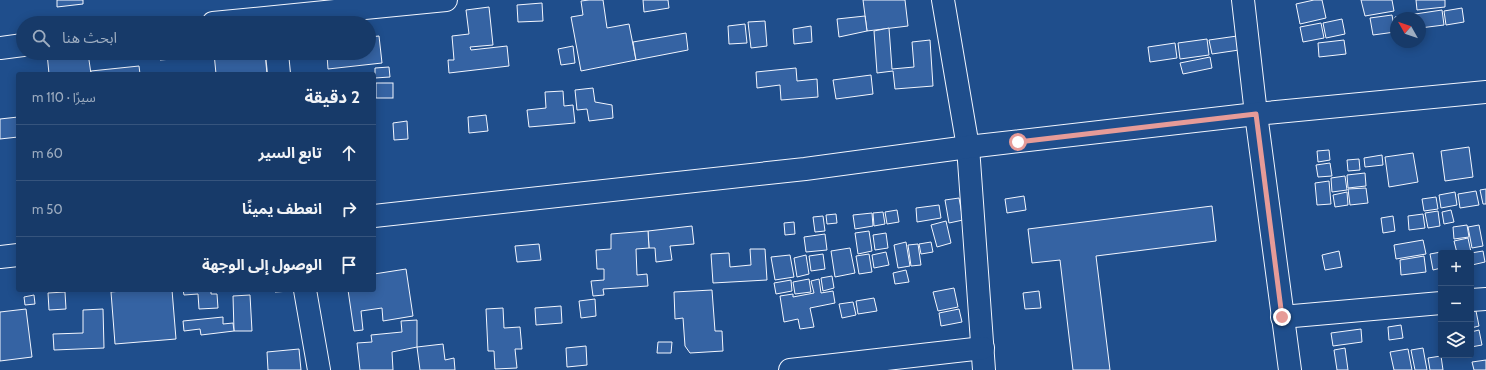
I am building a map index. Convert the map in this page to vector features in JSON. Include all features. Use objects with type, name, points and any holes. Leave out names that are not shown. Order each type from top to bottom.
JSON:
[{"type":"street","points":[[255,16],[273,13],[446,0]]},
{"type":"street","points":[[943,0],[968,147],[984,370]]},
{"type":"street","points":[[1243,0],[1256,114],[1290,370]]},
{"type":"street","points":[[0,48],[16,46]]},
{"type":"street","points":[[278,60],[279,72]]},
{"type":"street","points":[[376,216],[805,169],[968,147],[1256,114],[1486,92]]},
{"type":"street","points":[[0,257],[16,255]]},
{"type":"street","points":[[305,292],[319,370]]},
{"type":"street","points":[[1474,300],[1486,299]]},
{"type":"street","points":[[1282,317],[1438,303]]},
{"type":"street","points":[[790,370],[983,348]]},
{"type":"building","points":[[57,0],[83,0],[83,4],[57,7]]},
{"type":"building","points":[[603,0],[607,28],[629,24],[636,60],[581,71],[571,17],[583,15],[581,1]]},
{"type":"building","points":[[643,0],[668,0],[669,8],[644,12]]},
{"type":"building","points":[[863,0],[905,0],[908,26],[867,31]]},
{"type":"building","points":[[1314,0],[1322,0],[1326,18],[1300,24],[1296,4]]},
{"type":"building","points":[[1361,0],[1392,0],[1394,11],[1365,16]]},
{"type":"building","points":[[1416,0],[1445,0],[1445,7],[1417,10]]},
{"type":"building","points":[[542,3],[543,21],[518,22],[517,5]]},
{"type":"building","points":[[489,7],[493,45],[470,47],[471,50],[507,46],[509,66],[449,73],[448,60],[454,60],[452,36],[469,34],[466,10]]},
{"type":"building","points":[[1462,8],[1464,22],[1446,25],[1444,11]]},
{"type":"building","points":[[1442,10],[1444,25],[1426,27],[1426,12]]},
{"type":"building","points":[[1390,15],[1390,33],[1373,35],[1370,18]]},
{"type":"building","points":[[865,16],[867,31],[839,37],[837,19]]},
{"type":"building","points":[[1342,19],[1345,34],[1326,38],[1323,23]]},
{"type":"building","points":[[765,21],[767,46],[751,48],[748,22]]},
{"type":"building","points":[[1321,23],[1324,38],[1303,42],[1300,27]]},
{"type":"building","points":[[745,24],[747,43],[729,44],[728,26]]},
{"type":"building","points":[[811,26],[812,42],[794,44],[793,29]]},
{"type":"building","points":[[889,28],[892,69],[914,67],[912,42],[930,40],[933,86],[895,89],[893,71],[877,73],[874,31]]},
{"type":"building","points":[[686,33],[688,50],[636,60],[633,42]]},
{"type":"building","points":[[376,36],[379,36],[382,63],[328,69],[327,60],[376,60]]},
{"type":"building","points":[[1237,36],[1239,50],[1212,54],[1209,40]]},
{"type":"building","points":[[1207,39],[1209,55],[1180,59],[1178,43]]},
{"type":"building","points":[[1344,40],[1346,54],[1319,57],[1318,43]]},
{"type":"building","points":[[1175,43],[1177,58],[1150,62],[1148,47]]},
{"type":"building","points":[[573,46],[575,63],[561,65],[558,49]]},
{"type":"building","points":[[1210,57],[1212,68],[1183,74],[1180,63]]},
{"type":"building","points":[[48,60],[89,60],[91,72],[49,72]]},
{"type":"building","points":[[215,60],[266,60],[267,72],[216,72]]},
{"type":"building","points":[[139,66],[140,72],[91,72]]},
{"type":"building","points":[[389,67],[390,77],[376,78],[375,68]]},
{"type":"building","points":[[796,68],[797,81],[817,79],[818,97],[781,100],[780,85],[757,88],[756,72]]},
{"type":"building","points":[[871,75],[873,94],[836,99],[833,80]]},
{"type":"building","points":[[376,83],[393,83],[393,98],[376,98]]},
{"type":"building","points":[[593,88],[595,102],[612,105],[613,118],[589,121],[587,109],[577,110],[575,90]]},
{"type":"building","points":[[563,91],[564,106],[573,105],[575,123],[529,127],[527,110],[546,108],[545,92]]},
{"type":"building","points":[[486,115],[488,131],[469,133],[468,117]]},
{"type":"building","points":[[16,117],[16,137],[0,139],[0,119]]},
{"type":"building","points":[[407,121],[408,139],[394,140],[393,123]]},
{"type":"building","points":[[1469,147],[1473,177],[1445,181],[1441,151]]},
{"type":"building","points":[[1329,150],[1330,160],[1318,162],[1317,151]]},
{"type":"building","points":[[1413,153],[1418,182],[1389,187],[1385,157]]},
{"type":"building","points":[[1382,155],[1383,165],[1365,167],[1364,158]]},
{"type":"building","points":[[1359,159],[1360,170],[1348,171],[1347,160]]},
{"type":"building","points":[[1330,163],[1332,176],[1318,177],[1316,165]]},
{"type":"building","points":[[1365,173],[1366,186],[1348,188],[1347,175]]},
{"type":"building","points":[[1345,176],[1347,190],[1332,192],[1331,178]]},
{"type":"building","points":[[1329,181],[1331,204],[1317,205],[1315,183]]},
{"type":"building","points":[[1366,188],[1368,203],[1350,205],[1348,189]]},
{"type":"building","points":[[1486,189],[1486,204],[1483,204],[1480,190]]},
{"type":"building","points":[[1476,191],[1479,205],[1460,208],[1458,194]]},
{"type":"building","points":[[1347,192],[1348,205],[1335,207],[1333,195]]},
{"type":"building","points":[[1455,192],[1457,205],[1441,208],[1439,195]]},
{"type":"building","points":[[1024,196],[1026,210],[1007,213],[1005,199]]},
{"type":"building","points":[[1436,197],[1438,209],[1424,211],[1422,199]]},
{"type":"building","points":[[959,198],[963,220],[949,223],[945,200]]},
{"type":"building","points":[[939,205],[941,218],[917,222],[916,208]]},
{"type":"building","points":[[1212,206],[1216,241],[1096,256],[1110,370],[1073,370],[1060,260],[1032,263],[1028,229]]},
{"type":"building","points":[[897,210],[899,222],[887,224],[885,212]]},
{"type":"building","points":[[1451,210],[1454,222],[1444,224],[1442,212]]},
{"type":"building","points":[[1438,211],[1440,226],[1428,228],[1425,213]]},
{"type":"building","points":[[883,212],[885,224],[874,226],[873,213]]},
{"type":"building","points":[[872,213],[873,226],[855,229],[853,215]]},
{"type":"building","points":[[836,214],[837,223],[827,224],[826,215]]},
{"type":"building","points":[[1423,214],[1425,228],[1409,230],[1408,216]]},
{"type":"building","points":[[823,216],[825,231],[815,232],[813,217]]},
{"type":"building","points":[[1393,216],[1395,231],[1383,233],[1381,218]]},
{"type":"building","points":[[946,221],[951,243],[937,247],[931,225]]},
{"type":"building","points":[[794,222],[795,234],[785,235],[784,223]]},
{"type":"building","points":[[1467,225],[1469,237],[1454,239],[1453,227]]},
{"type":"building","points":[[1479,225],[1483,246],[1472,248],[1468,227]]},
{"type":"building","points":[[692,226],[694,244],[670,246],[672,260],[656,262],[655,248],[649,248],[648,231]]},
{"type":"building","points":[[648,231],[649,248],[636,249],[637,275],[647,274],[648,286],[603,289],[604,295],[593,296],[591,281],[604,280],[604,269],[597,269],[596,250],[611,249],[611,234]]},
{"type":"building","points":[[869,231],[872,251],[858,254],[855,233]]},
{"type":"building","points":[[886,233],[888,248],[875,250],[873,235]]},
{"type":"building","points":[[825,234],[827,250],[806,252],[804,237]]},
{"type":"building","points":[[1468,238],[1471,250],[1456,250],[1454,241]]},
{"type":"building","points":[[1423,240],[1426,254],[1396,259],[1394,245]]},
{"type":"building","points":[[906,242],[910,266],[898,268],[894,245]]},
{"type":"building","points":[[931,242],[933,252],[921,254],[919,244]]},
{"type":"building","points":[[539,244],[541,260],[517,262],[515,246]]},
{"type":"building","points":[[918,244],[921,265],[911,266],[908,245]]},
{"type":"building","points":[[850,248],[855,273],[835,277],[831,251]]},
{"type":"building","points":[[750,249],[765,249],[767,280],[713,283],[711,254],[729,253],[730,267],[751,265]]},
{"type":"building","points":[[1339,251],[1342,267],[1325,270],[1322,255]]},
{"type":"building","points":[[1483,251],[1485,262],[1474,265],[1474,252]]},
{"type":"building","points":[[886,252],[889,265],[874,268],[872,255]]},
{"type":"building","points":[[1438,253],[1438,269],[1433,270],[1430,254]]},
{"type":"building","points":[[823,254],[825,269],[811,271],[809,256]]},
{"type":"building","points":[[869,254],[872,272],[859,274],[856,256]]},
{"type":"building","points":[[790,255],[794,277],[775,280],[771,257]]},
{"type":"building","points":[[806,255],[809,274],[797,277],[794,258]]},
{"type":"building","points":[[1424,256],[1426,272],[1401,275],[1400,260]]},
{"type":"building","points":[[406,269],[413,316],[383,321],[382,308],[361,311],[363,330],[354,331],[348,292],[376,292],[376,274]]},
{"type":"building","points":[[906,270],[909,282],[895,284],[893,273]]},
{"type":"building","points":[[832,276],[834,288],[823,291],[821,278]]},
{"type":"building","points":[[809,279],[811,292],[795,294],[793,282]]},
{"type":"building","points":[[819,279],[821,293],[833,291],[835,303],[810,308],[814,327],[800,329],[798,319],[784,322],[780,296],[793,294],[793,297],[814,293],[811,281]]},
{"type":"building","points":[[791,280],[792,291],[776,294],[774,283]]},
{"type":"building","points":[[954,288],[958,307],[938,311],[933,292]]},
{"type":"building","points":[[712,290],[715,331],[722,331],[723,351],[690,353],[685,346],[683,318],[675,319],[674,292]]},
{"type":"building","points":[[1039,291],[1041,308],[1025,309],[1023,293]]},
{"type":"building","points":[[65,292],[66,309],[49,310],[48,293]]},
{"type":"building","points":[[111,292],[172,292],[176,339],[115,344]]},
{"type":"building","points":[[183,292],[211,292],[211,294],[217,294],[218,308],[199,309],[198,294],[184,295]]},
{"type":"building","points":[[34,295],[35,304],[25,305],[24,297]]},
{"type":"building","points":[[250,295],[252,331],[234,331],[233,296]]},
{"type":"building","points":[[874,298],[877,311],[858,314],[856,301]]},
{"type":"building","points":[[595,299],[596,316],[581,318],[579,301]]},
{"type":"building","points":[[853,302],[856,315],[842,318],[839,304]]},
{"type":"building","points":[[561,306],[562,323],[536,325],[535,308]]},
{"type":"building","points":[[503,308],[504,328],[520,327],[522,349],[515,349],[517,368],[495,369],[494,351],[488,351],[486,309]]},
{"type":"building","points":[[26,309],[32,357],[0,361],[0,312]]},
{"type":"building","points":[[103,309],[104,348],[54,350],[53,334],[83,333],[83,310]]},
{"type":"building","points":[[959,309],[962,322],[941,326],[939,313]]},
{"type":"building","points":[[1474,311],[1476,311],[1479,326],[1474,327],[1474,322]]},
{"type":"building","points":[[223,317],[223,324],[233,323],[234,331],[201,335],[200,329],[184,331],[183,321]]},
{"type":"building","points":[[417,320],[417,347],[392,352],[393,370],[360,370],[357,343],[372,342],[371,335],[402,332],[401,321]]},
{"type":"building","points":[[1401,325],[1403,338],[1389,340],[1388,327]]},
{"type":"building","points":[[1361,329],[1362,342],[1333,346],[1331,333]]},
{"type":"building","points":[[1479,330],[1482,345],[1474,346],[1474,331]]},
{"type":"building","points":[[658,342],[672,342],[671,353],[657,353]]},
{"type":"building","points":[[443,344],[445,360],[454,358],[455,370],[420,370],[417,347]]},
{"type":"building","points":[[586,346],[587,365],[567,367],[566,348]]},
{"type":"building","points":[[1345,348],[1348,370],[1337,370],[1334,350]]},
{"type":"building","points":[[1423,348],[1427,370],[1415,370],[1411,350]]},
{"type":"building","points":[[299,349],[301,370],[268,370],[267,352]]},
{"type":"building","points":[[1408,349],[1412,370],[1394,370],[1390,352]]},
{"type":"building","points":[[1438,356],[1438,358],[1441,358],[1443,370],[1430,370],[1428,358]]},
{"type":"building","points":[[1486,360],[1486,370],[1474,370],[1472,362]]},
{"type":"route","points":[[1018,142],[1256,114],[1282,317]]}]
